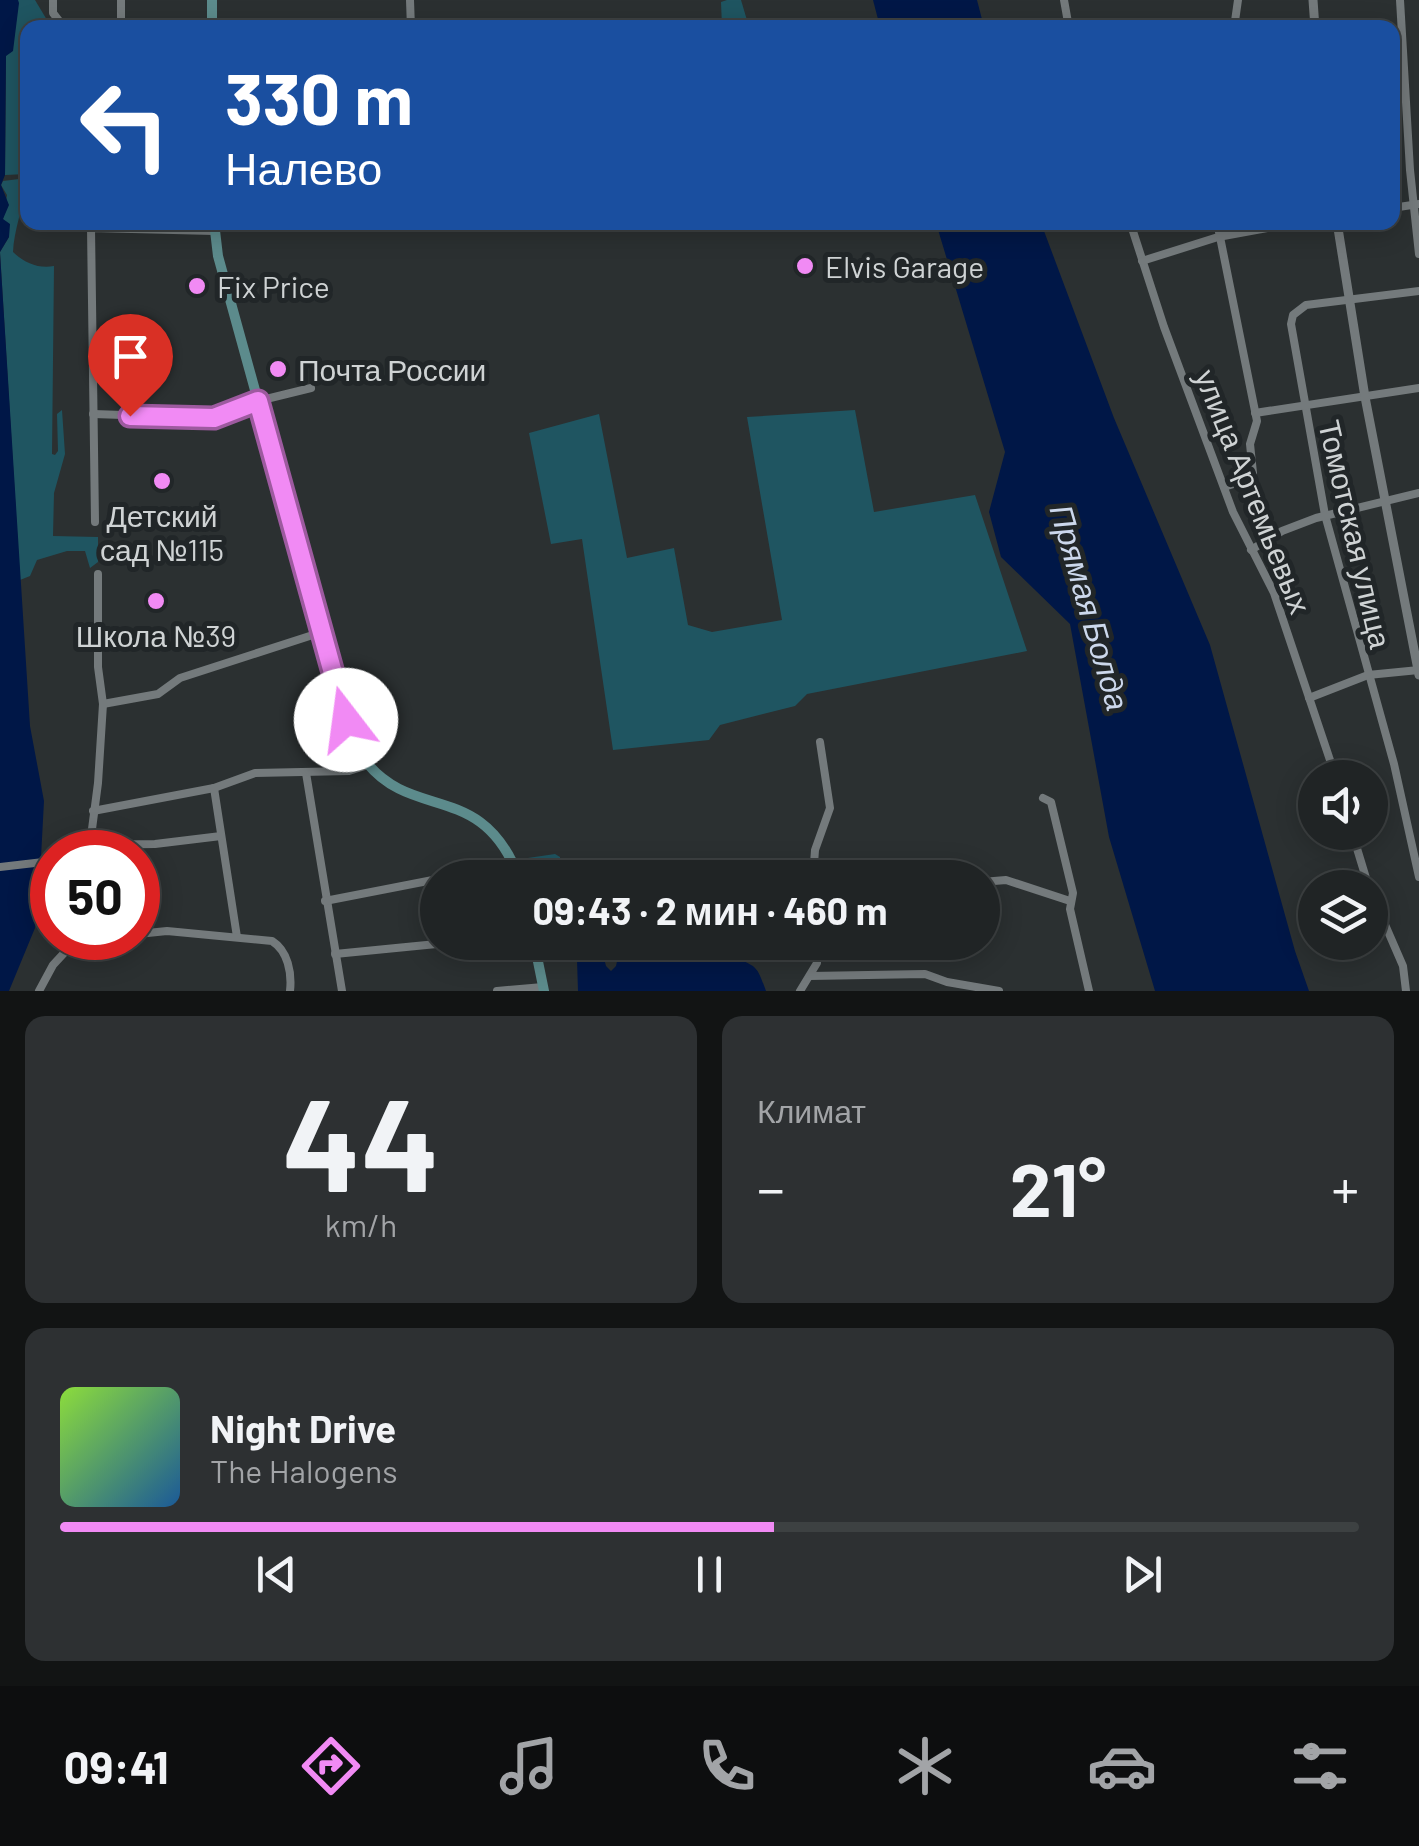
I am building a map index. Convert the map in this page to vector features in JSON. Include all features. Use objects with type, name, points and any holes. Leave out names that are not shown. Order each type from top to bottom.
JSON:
[{"type":"main road","points":[[215,230],[346,720],[368,765],[409,792],[474,816],[494,834],[511,860]]},
{"type":"main road","points":[[538,960],[544,989]]},
{"type":"street","points":[[1400,0],[1419,254]]},
{"type":"street","points":[[90,230],[95,522]]},
{"type":"street","name":"улица Артемьевых","points":[[1133,230],[1224,487],[1274,593],[1330,760]]},
{"type":"street","points":[[1218,230],[1257,429],[1250,444],[1253,474],[1224,487]]},
{"type":"street","points":[[1142,260],[1218,237],[1257,230]]},
{"type":"street","points":[[1310,698],[1368,675],[1419,672],[1365,397],[1338,230]]},
{"type":"street","points":[[1349,300],[1419,291]]},
{"type":"street","name":"Томотская улица","points":[[1349,300],[1306,306],[1293,315],[1291,333],[1325,515],[1394,764],[1419,877]]},
{"type":"street","points":[[94,414],[214,418],[258,401],[311,388]]},
{"type":"street","points":[[1256,412],[1419,388]]},
{"type":"street","points":[[1251,550],[1282,531],[1325,515],[1419,493]]},
{"type":"street","points":[[91,830],[103,704],[98,667],[98,574]]},
{"type":"street","points":[[103,704],[158,694],[180,678],[322,632]]},
{"type":"street","points":[[814,860],[830,808],[820,742]]},
{"type":"street","points":[[93,811],[214,788],[255,773],[350,772],[368,765]]},
{"type":"street","points":[[306,774],[342,991]]},
{"type":"street","points":[[214,788],[237,937]]},
{"type":"street","points":[[1043,798],[1050,802],[1073,893],[1070,901],[1089,991]]},
{"type":"street","points":[[160,843],[221,836]]},
{"type":"street","points":[[3,867],[30,864]]},
{"type":"street","points":[[1000,880],[1070,901]]},
{"type":"street","points":[[325,901],[420,883]]},
{"type":"street","points":[[1388,931],[1403,966],[1406,991]]},
{"type":"street","points":[[160,932],[277,944],[290,970],[290,991]]},
{"type":"street","points":[[335,954],[420,946]]},
{"type":"street","points":[[39,991],[57,960]]},
{"type":"street","points":[[800,991],[817,960]]},
{"type":"street","points":[[810,976],[925,974],[999,991]]},
{"type":"street","points":[[1406,980],[1419,976]]},
{"type":"street","points":[[497,991],[544,989]]},
{"type":"shaded area","points":[[18,0],[35,0],[47,20],[20,20],[20,174],[5,175],[6,56]]},
{"type":"shaded area","points":[[741,0],[747,20],[722,20],[721,2]]},
{"type":"shaded area","points":[[20,179],[20,211],[13,252],[32,264],[54,266],[52,454],[58,451],[57,414],[62,410],[65,454],[54,493],[53,536],[98,537],[98,562],[90,568],[85,551],[67,551],[37,560],[30,576],[20,580],[0,252],[9,237],[3,219],[7,195],[1,185],[3,181]]},
{"type":"shaded area","points":[[855,410],[874,512],[975,495],[1027,651],[807,694],[795,706],[720,725],[709,740],[613,750],[582,539],[551,544],[529,433],[599,414],[627,558],[674,548],[688,625],[712,632],[782,620],[747,417]]},
{"type":"shaded area","points":[[555,854],[560,860],[521,860]]},
{"type":"water","points":[[0,0],[19,3],[13,51],[6,56],[5,175],[1,185],[9,205],[3,219],[10,224],[9,237],[0,252]]},
{"type":"water","points":[[873,0],[977,0],[982,20],[878,20]]},
{"type":"water","name":"Прямая Болда","points":[[938,230],[1044,230],[1114,418],[1210,645],[1309,991],[1155,991],[1109,837],[1070,624],[1001,557],[989,512],[1005,452]]},
{"type":"water","points":[[0,253],[30,726],[44,801],[42,830],[30,830],[30,940],[9,991],[0,991]]},
{"type":"water","points":[[577,960],[604,960],[611,971],[617,960],[741,960],[755,968],[766,991],[578,991]]},
{"type":"place","name":"Elvis Garage","points":[[805,266]]},
{"type":"place","name":"Fix Price","points":[[197,286]]},
{"type":"place","name":"Почта России","points":[[278,369]]},
{"type":"place","name":"Детский сад №115","points":[[162,481]]},
{"type":"place","name":"Школа №39","points":[[156,601]]},
{"type":"route","points":[[130,416],[214,418],[258,401],[346,720]]}]
